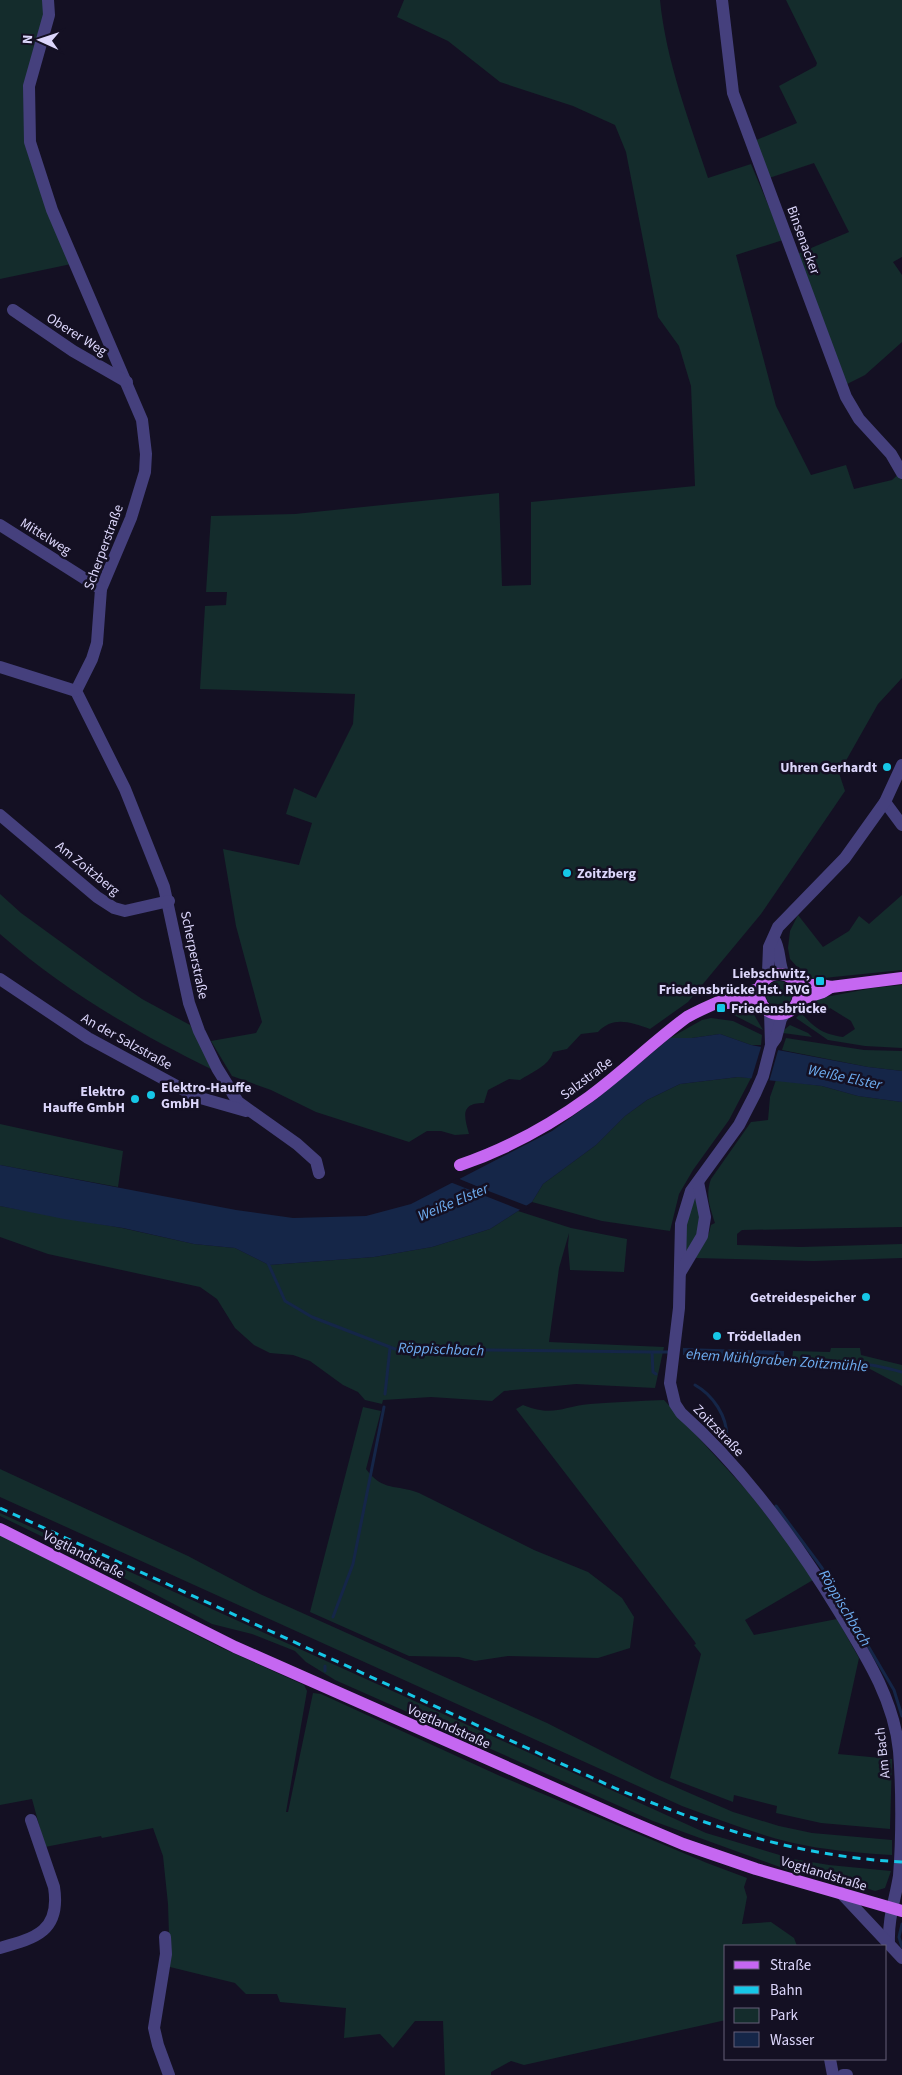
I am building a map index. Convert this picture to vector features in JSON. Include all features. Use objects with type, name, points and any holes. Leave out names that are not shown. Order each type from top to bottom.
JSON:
[{"type":"main road","points":[[774,975],[784,975],[791,978],[797,986],[798,1000],[793,1008],[785,1013],[770,1012],[761,1002],[763,984],[774,975]]},
{"type":"main road","points":[[797,986],[821,985],[831,987],[902,978]]},
{"type":"main road","name":"Salzstraße","points":[[460,1165],[511,1145],[551,1122],[589,1096],[687,1017],[700,1009],[722,1002],[763,984]]},
{"type":"main road","points":[[798,1000],[823,992],[831,987]]},
{"type":"main road","name":"Salzstraße","points":[[722,1002],[732,1004],[761,1002]]},
{"type":"main road","name":"Vogtlandstraße","points":[[0,1529],[234,1647],[626,1820],[683,1844],[896,1910]]},
{"type":"street","name":"Scherperstraße","points":[[48,0],[49,15],[29,86],[30,142],[52,210],[142,420],[146,447],[145,472],[131,518],[101,589],[98,643],[76,691],[125,789],[169,901],[190,1003],[199,1031],[233,1096],[248,1112],[297,1144],[316,1161],[319,1173]]},
{"type":"street","name":"Binsenacker","points":[[722,0],[732,93],[846,397],[859,419],[891,454],[902,473]]},
{"type":"street","name":"Oberer Weg","points":[[13,310],[73,351],[127,382]]},
{"type":"street","name":"Mittelweg","points":[[0,525],[101,589]]},
{"type":"street","points":[[0,666],[76,691]]},
{"type":"street","points":[[763,984],[768,972],[769,947],[774,940],[778,926],[845,858],[884,802],[902,765]]},
{"type":"street","points":[[884,802],[902,825]]},
{"type":"street","name":"Am Zoitzberg","points":[[0,815],[97,897],[114,908],[125,911],[169,901]]},
{"type":"street","points":[[774,940],[778,946],[781,970],[784,975]]},
{"type":"street","name":"An der Salzstraße","points":[[0,979],[88,1038],[197,1097],[248,1112]]},
{"type":"street","name":"Zoitzstraße","points":[[770,1012],[776,1038],[771,1045],[763,1076],[743,1117],[691,1191],[681,1224],[680,1273],[670,1383],[674,1404],[756,1492],[804,1557]]},
{"type":"street","name":"Zoitzstraße","points":[[774,1029],[785,1013]]},
{"type":"street","name":"Zoitzstraße","points":[[680,1273],[702,1236],[705,1217],[698,1182]]},
{"type":"street","name":"Am Bach","points":[[804,1557],[875,1675],[889,1705],[896,1728],[899,1752],[902,1832],[896,1910],[888,1923],[889,1942]]},
{"type":"street","points":[[0,1948],[31,1940],[44,1930],[53,1917],[56,1897],[54,1887],[30,1820]]},
{"type":"street","points":[[841,1893],[902,1958]]},
{"type":"street","points":[[165,1937],[166,1954],[154,2028],[169,2075]]},
{"type":"street","points":[[830,2060],[833,2075]]},
{"type":"green space","points":[[0,0],[48,0],[29,86],[30,142],[76,263],[0,279]]},
{"type":"green space","points":[[404,0],[660,0],[667,45],[673,68],[708,178],[751,164],[783,240],[736,255],[776,406],[811,475],[846,465],[854,489],[892,480],[900,473],[902,480],[902,678],[878,704],[839,773],[845,791],[761,914],[688,1002],[650,1029],[636,1024],[616,1022],[598,1032],[581,1034],[567,1049],[553,1052],[548,1061],[540,1068],[520,1080],[509,1079],[488,1090],[484,1103],[471,1105],[467,1108],[465,1116],[469,1134],[455,1135],[441,1131],[427,1131],[409,1142],[316,1112],[271,1090],[232,1076],[211,1041],[256,1033],[262,1022],[236,926],[223,849],[299,865],[312,823],[286,814],[294,788],[316,798],[353,724],[355,694],[200,689],[205,606],[226,605],[227,592],[206,592],[211,516],[295,514],[499,493],[502,586],[531,585],[531,502],[695,486],[691,386],[679,346],[658,317],[626,152],[615,125],[573,106],[500,82],[448,41],[397,17]]},
{"type":"green space","points":[[786,0],[902,0],[902,257],[893,262],[902,275],[902,342],[865,375],[845,385],[797,254],[849,232],[814,163],[769,178],[754,141],[797,123],[779,86],[816,66],[817,63]]},
{"type":"green space","points":[[0,894],[21,913],[98,969],[142,999],[190,1025],[213,1070],[128,1025],[76,992],[25,955],[0,934]]},
{"type":"green space","points":[[902,895],[902,970],[814,979],[800,970],[790,959],[788,948],[790,931],[798,915],[823,947],[849,931],[859,916],[869,924]]},
{"type":"green space","points":[[779,981],[788,985],[792,994],[788,1003],[779,1007],[770,1003],[766,994],[770,985]]},
{"type":"green space","points":[[902,985],[902,1048],[865,1046],[828,1040],[796,1018],[801,1013],[819,1030],[843,1037],[855,1029],[851,1021],[830,1008],[825,1015],[807,1008],[814,1003],[815,999],[873,988]]},
{"type":"green space","points":[[742,1012],[753,1013],[763,1030],[732,1014]]},
{"type":"green space","points":[[711,1018],[733,1021],[762,1035],[761,1045],[751,1045],[720,1034],[692,1038],[670,1038],[702,1020]]},
{"type":"green space","points":[[790,1025],[808,1033],[812,1037],[783,1033]]},
{"type":"green space","points":[[786,1038],[864,1050],[902,1051],[902,1071],[868,1067],[782,1050]]},
{"type":"green space","points":[[738,1077],[751,1078],[729,1120],[693,1170],[679,1194],[670,1231],[602,1221],[532,1202],[543,1184],[596,1145],[625,1116],[647,1100],[680,1084]]},
{"type":"green space","points":[[776,1080],[822,1086],[858,1096],[902,1102],[902,1227],[742,1230],[737,1234],[737,1245],[801,1247],[902,1244],[902,1258],[814,1261],[695,1258],[709,1233],[711,1225],[715,1223],[708,1196],[711,1179],[751,1122],[768,1120],[770,1097]]},
{"type":"green space","points":[[0,1124],[123,1151],[118,1187],[0,1165]]},
{"type":"green space","points":[[694,1193],[699,1212],[699,1233],[686,1253],[681,1247]]},
{"type":"green space","points":[[0,1206],[122,1228],[194,1244],[235,1248],[269,1265],[374,1257],[432,1247],[490,1229],[518,1211],[571,1228],[627,1239],[624,1272],[570,1270],[569,1233],[559,1268],[549,1342],[664,1347],[655,1388],[576,1384],[504,1391],[492,1401],[431,1397],[383,1400],[382,1404],[365,1400],[358,1392],[343,1385],[310,1361],[293,1355],[270,1353],[254,1345],[235,1328],[217,1299],[200,1287],[48,1254],[0,1237]]},
{"type":"green space","points":[[831,1348],[860,1348],[861,1355],[902,1365],[902,1386],[870,1369],[795,1367],[768,1359],[792,1360],[793,1351],[830,1352]]},
{"type":"green space","points":[[664,1400],[750,1494],[790,1546],[813,1580],[745,1620],[754,1635],[837,1619],[859,1658],[838,1754],[892,1759],[890,1829],[821,1823],[776,1813],[777,1806],[734,1795],[733,1802],[670,1778],[701,1654],[694,1645],[696,1644],[695,1642],[516,1409],[523,1405],[533,1409],[550,1411],[590,1404]]},
{"type":"green space","points":[[363,1407],[381,1411],[366,1469],[372,1476],[384,1484],[419,1493],[534,1550],[588,1572],[622,1598],[634,1617],[630,1648],[598,1658],[508,1656],[475,1661],[459,1657],[409,1656],[310,1612]]},
{"type":"green space","points":[[0,1469],[188,1556],[260,1594],[547,1723],[655,1778],[733,1812],[779,1826],[812,1833],[892,1840],[892,1855],[840,1851],[789,1842],[682,1806],[0,1497]]},
{"type":"green space","points":[[0,1513],[706,1833],[793,1859],[829,1865],[891,1871],[885,1888],[875,1891],[832,1877],[799,1874],[653,1821],[335,1680],[306,1662],[295,1651],[252,1634],[212,1624],[84,1557],[0,1516]]},
{"type":"green space","points":[[0,1535],[222,1648],[304,1685],[307,1691],[286,1812],[288,1812],[313,1693],[321,1694],[500,1776],[747,1878],[744,1887],[747,1897],[742,1924],[771,1922],[794,1938],[797,1945],[724,1945],[724,2020],[524,2065],[511,2061],[491,2072],[491,2075],[445,2075],[443,2021],[415,2021],[393,2048],[380,2034],[344,2038],[346,2008],[280,2002],[277,1994],[246,1994],[235,1983],[170,1967],[168,1904],[163,1856],[153,1828],[45,1847],[32,1799],[0,1805]]},
{"type":"water","name":"Weiße Elster","points":[[720,1034],[751,1045],[868,1067],[902,1071],[902,1102],[858,1096],[822,1086],[738,1077],[680,1084],[647,1100],[625,1116],[596,1145],[543,1184],[532,1202],[490,1229],[432,1247],[374,1257],[269,1265],[235,1248],[194,1244],[123,1228],[64,1219],[0,1206],[0,1165],[236,1210],[293,1218],[366,1216],[411,1204],[552,1131],[598,1098],[670,1038],[692,1038]]},
{"type":"water","points":[[683,1348],[784,1351],[784,1360],[683,1355]]},
{"type":"pier","points":[[762,1044],[779,1047],[769,1082],[751,1080]]},
{"type":"pier","points":[[457,1178],[530,1207],[523,1211],[450,1182]]},
{"type":"waterway","name":"Röppischbach","points":[[268,1263],[285,1301],[312,1317],[395,1349],[652,1352],[653,1372],[656,1374]]},
{"type":"waterway","points":[[385,1394],[390,1348]]},
{"type":"waterway","name":"ehem Mühlgraben Zoitzmühle","points":[[653,1352],[671,1352]]},
{"type":"waterway","name":"ehem Mühlgraben Zoitzmühle","points":[[777,1358],[803,1364],[847,1363],[879,1366],[902,1372]]},
{"type":"waterway","name":"Röppischbach","points":[[695,1385],[708,1394],[718,1407],[725,1421],[727,1437]]},
{"type":"waterway","points":[[333,1617],[353,1564],[384,1407]]},
{"type":"waterway","name":"Röppischbach","points":[[776,1506],[822,1568],[894,1690],[902,1716]]},
{"type":"waterway","points":[[325,1666],[325,1671]]},
{"type":"waterway","name":"Röppischbach","points":[[902,1924],[899,1937],[902,1947]]},
{"type":"railway","points":[[0,1508],[617,1789],[722,1828],[791,1847],[826,1854],[902,1862]]},
{"type":"place","name":"Uhren Gerhardt","points":[[887,767]]},
{"type":"place","name":"Zoitzberg","points":[[567,873]]},
{"type":"place","name":"Liebschwitz, Friedensbrücke Hst. RVG","points":[[820,981]]},
{"type":"place","name":"Friedensbrücke","points":[[721,1008]]},
{"type":"place","name":"Elektro-Hauffe GmbH","points":[[151,1095]]},
{"type":"place","name":"Elektro Hauffe GmbH","points":[[135,1099]]},
{"type":"place","name":"Getreidespeicher","points":[[866,1297]]},
{"type":"place","name":"Trödelladen","points":[[717,1336]]}]
